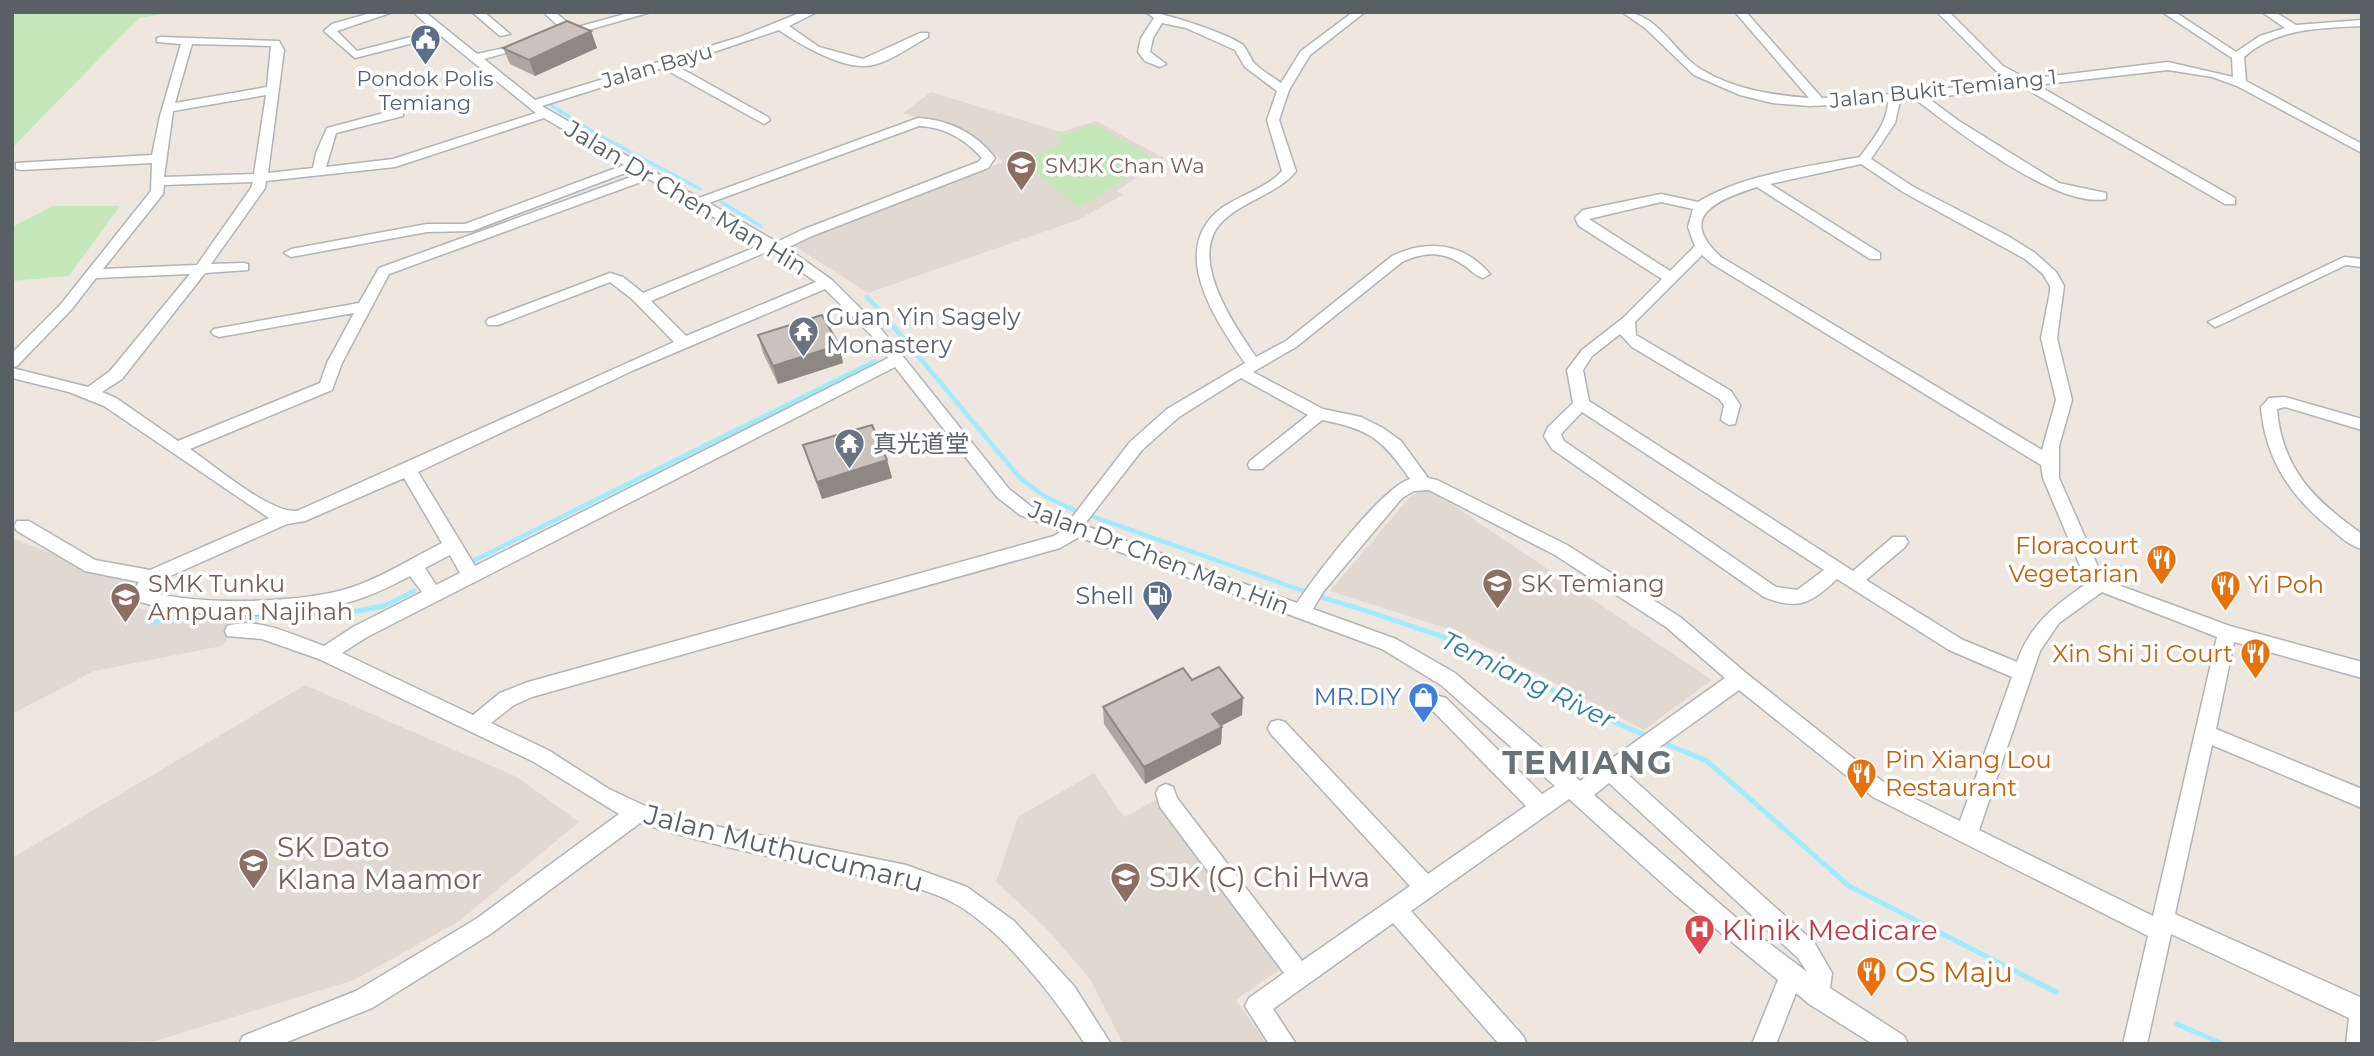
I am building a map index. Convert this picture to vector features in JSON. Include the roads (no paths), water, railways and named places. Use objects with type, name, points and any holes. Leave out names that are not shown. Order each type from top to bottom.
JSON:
[{"type":"street","points":[[388,12],[330,30],[355,55],[442,32]]},
{"type":"street","name":"Jalan Dr Chen Man Hin","points":[[418,12],[538,110],[774,247],[827,283],[876,332],[1003,493],[1026,511],[1081,518],[1308,600],[1414,657],[1448,679],[1576,789],[1754,950],[1817,996],[1896,1044]]},
{"type":"street","points":[[477,12],[504,34]]},
{"type":"street","points":[[548,12],[572,32]]},
{"type":"street","points":[[477,58],[646,12]]},
{"type":"street","name":"Jalan Bayu","points":[[158,181],[260,178],[394,163],[538,110],[569,91],[782,27],[812,12]]},
{"type":"street","points":[[1360,12],[1305,53],[1283,90],[1273,120],[1289,171],[1283,178],[1214,222],[1205,236],[1208,285],[1215,305],[1247,368],[1319,414],[1355,421],[1377,432],[1395,445],[1422,483]]},
{"type":"street","name":"Jalan Bukit Temiang 1","points":[[1627,12],[1649,26],[1698,73],[1719,84],[1772,99],[1819,102],[1894,98],[2168,66],[2214,74],[2241,83],[2362,149]]},
{"type":"street","points":[[1740,12],[1819,102]]},
{"type":"street","points":[[1942,12],[1982,54],[2022,83],[2230,201]]},
{"type":"street","points":[[2167,12],[2229,54],[2238,57]]},
{"type":"street","points":[[2267,12],[2295,29]]},
{"type":"street","points":[[1160,64],[1149,59],[1144,52],[1156,15],[1189,25],[1239,48],[1250,65],[1283,90]]},
{"type":"street","points":[[2238,57],[2255,43],[2295,29],[2362,23]]},
{"type":"street","points":[[782,27],[815,49],[863,62],[882,57],[924,35]]},
{"type":"street","points":[[91,393],[116,375],[201,269],[258,188],[260,178],[274,90],[278,50],[275,43],[265,40],[161,40]]},
{"type":"street","points":[[12,362],[66,307],[158,191],[159,159],[187,42]]},
{"type":"street","points":[[2238,57],[2241,83]]},
{"type":"street","points":[[665,64],[764,120]]},
{"type":"street","points":[[170,108],[274,90]]},
{"type":"street","points":[[1918,96],[1955,124],[2054,186],[2072,192],[2101,196]]},
{"type":"street","points":[[1894,98],[1895,108],[1886,131],[1864,160],[1831,165],[1712,198],[1701,206],[1695,226],[1696,237],[1701,248],[1716,260],[2049,462]]},
{"type":"street","points":[[319,173],[322,153],[331,131],[399,113]]},
{"type":"street","points":[[640,300],[983,165],[989,158],[967,136],[936,124],[918,122],[697,203]]},
{"type":"street","points":[[21,166],[159,159]]},
{"type":"street","points":[[1864,160],[1877,173],[1898,186],[2021,248],[2041,261],[2052,274],[2057,284],[2049,341],[2064,398],[2063,412],[2052,439],[2049,462],[2051,478],[2092,573],[2101,583],[2112,590],[2227,633],[2362,670]]},
{"type":"street","points":[[291,253],[427,228],[467,228],[633,166]]},
{"type":"street","points":[[177,448],[326,386],[334,363],[348,344],[384,271],[649,175]]},
{"type":"street","points":[[1759,183],[1875,256]]},
{"type":"street","points":[[1671,278],[1584,223],[1582,218],[1588,213],[1661,198],[1701,206]]},
{"type":"street","points":[[1701,248],[1628,321],[1587,354],[1575,370],[1581,404],[1956,645],[2022,673]]},
{"type":"street","points":[[476,724],[507,699],[528,690],[1060,541],[1136,446],[1173,413],[1310,331],[1397,258],[1414,249],[1449,251],[1469,260],[1483,274]]},
{"type":"street","points":[[2215,322],[2344,261],[2360,260]]},
{"type":"street","points":[[92,274],[243,267]]},
{"type":"street","points":[[493,322],[604,277],[617,279],[684,342]]},
{"type":"street","points":[[23,526],[91,566],[151,577],[285,518],[299,517],[408,470],[684,342],[827,283]]},
{"type":"street","points":[[219,332],[364,307]]},
{"type":"street","points":[[1628,321],[1628,336],[1637,344],[1725,396],[1732,405],[1729,419]]},
{"type":"street","points":[[326,654],[360,632],[897,360]]},
{"type":"street","points":[[12,373],[91,393],[263,507],[285,518]]},
{"type":"street","points":[[2362,425],[2285,402],[2275,402],[2269,407],[2273,436],[2281,462],[2291,481],[2321,513],[2362,543]]},
{"type":"street","points":[[1581,404],[1554,431],[1552,436],[1558,445],[1770,592],[1786,600],[1801,599],[1837,569]]},
{"type":"street","points":[[1256,465],[1319,414]]},
{"type":"street","points":[[408,470],[472,577]]},
{"type":"street","points":[[1308,600],[1396,494],[1410,485],[1422,483],[1444,490],[1561,550],[1673,622],[1739,679],[1880,791],[1966,835],[2162,925],[2362,1011],[2358,1044]]},
{"type":"street","points":[[1853,581],[1899,542]]},
{"type":"street","points":[[151,577],[141,593],[148,598],[219,607],[329,601],[356,593],[453,545]]},
{"type":"street","points":[[413,565],[433,595]]},
{"type":"street","points":[[1966,835],[2031,649],[2045,625],[2101,583]]},
{"type":"street","name":"Jalan Muthucumaru","points":[[234,631],[262,632],[326,654],[541,756],[602,796],[637,813],[700,832],[906,875],[959,894],[1006,929],[1066,994],[1099,1044]]},
{"type":"street","points":[[2135,1044],[2227,633]]},
{"type":"street","points":[[1284,1044],[1257,1006],[1541,807],[1610,771],[1739,679]]},
{"type":"street","points":[[1439,704],[1541,807]]},
{"type":"street","points":[[1278,728],[1426,887]]},
{"type":"street","points":[[2205,733],[2362,799]]},
{"type":"street","points":[[1610,771],[1806,950],[1820,973],[1817,996]]},
{"type":"street","points":[[1166,793],[1167,801],[1300,976]]},
{"type":"street","points":[[251,1044],[363,1000],[484,926],[637,813]]},
{"type":"street","points":[[1395,909],[1515,1044]]},
{"type":"street","points":[[1764,1044],[1791,977]]},
{"type":"waterway","name":"Temiang River","points":[[549,104],[593,132],[700,189]]},
{"type":"waterway","name":"Temiang River","points":[[721,202],[761,226]]},
{"type":"waterway","name":"Temiang River","points":[[867,297],[891,323]]},
{"type":"waterway","name":"Temiang River","points":[[894,327],[1021,479],[1046,497],[1074,510],[1309,593]]},
{"type":"waterway","points":[[473,561],[875,361]]},
{"type":"waterway","points":[[374,608],[414,591]]},
{"type":"waterway","name":"Temiang River","points":[[1318,596],[1357,608]]},
{"type":"waterway","points":[[149,622],[357,611],[383,606]]},
{"type":"waterway","name":"Temiang River","points":[[1352,606],[1461,643],[1623,726],[1650,737]]},
{"type":"waterway","name":"Temiang River","points":[[1661,742],[1707,761],[1849,886],[2056,992]]},
{"type":"waterway","name":"Temiang River","points":[[2177,1024],[2223,1044]]},
{"type":"place","name":"Pondok Polis Temiang","points":[[425,66]]},
{"type":"place","name":"SMJK Chan Wa","points":[[1022,193]]},
{"type":"place","name":"Guan Yin Sagely Monastery","points":[[803,358]]},
{"type":"place","name":"真光道堂","points":[[850,471]]},
{"type":"place","name":"Floracourt Vegetarian","points":[[2162,587]]},
{"type":"place","name":"SK Temiang","points":[[1498,611]]},
{"type":"place","name":"Yi Poh","points":[[2225,612]]},
{"type":"place","name":"Shell","points":[[1157,623]]},
{"type":"place","name":"SMK Tunku Ampuan Najihah","points":[[125,625]]},
{"type":"place","name":"Xin Shi Ji Court","points":[[2256,681]]},
{"type":"place","name":"MR.DIY","points":[[1424,724]]},
{"type":"place","name":"Pin Xiang Lou Restaurant","points":[[1862,801]]},
{"type":"place","name":"SK Dato Klana Maamor","points":[[254,890]]},
{"type":"place","name":"SJK (C) Chi Hwa","points":[[1126,904]]},
{"type":"place","name":"Klinik Medicare","points":[[1699,957]]},
{"type":"place","name":"OS Maju","points":[[1872,999]]},
{"type":"district","name":"TEMIANG","points":[[1588,763]]}]
